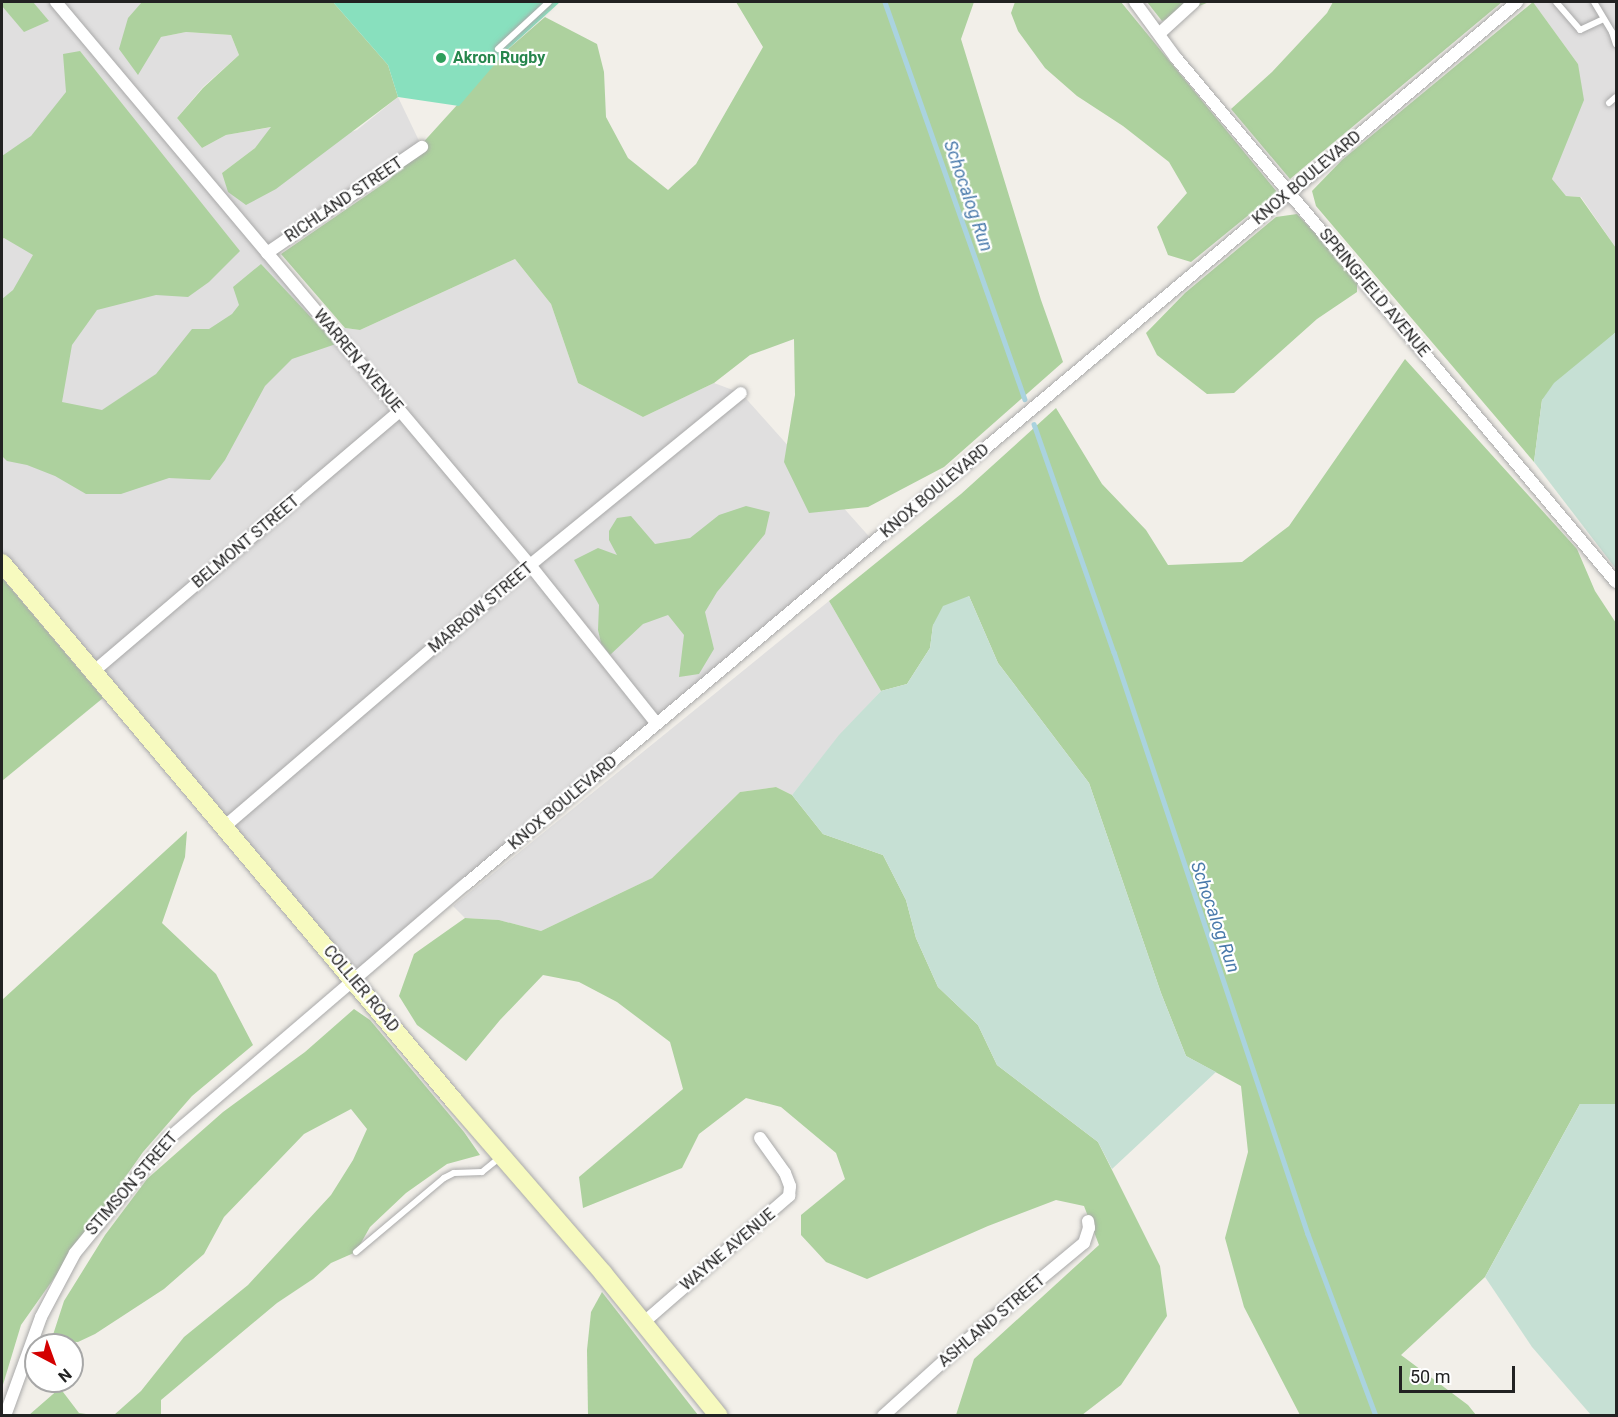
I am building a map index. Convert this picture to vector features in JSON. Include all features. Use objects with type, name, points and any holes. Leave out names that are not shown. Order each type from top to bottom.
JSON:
[{"type":"street","name":"WARREN AVENUE","points":[[56,2],[530,566],[656,723]]},
{"type":"street","name":"SPRINGFIELD AVENUE","points":[[1136,2],[1176,58],[1617,582]]},
{"type":"street","points":[[1160,33],[1194,2]]},
{"type":"street","name":"KNOX BOULEVARD","points":[[353,979],[1517,2]]},
{"type":"street","name":"RICHLAND STREET","points":[[267,253],[422,147]]},
{"type":"street","name":"MARROW STREET","points":[[224,827],[530,566],[741,393]]},
{"type":"street","name":"BELMONT STREET","points":[[93,672],[400,411]]},
{"type":"street","name":"COLLIER ROAD","points":[[2,563],[502,1155],[719,1416]]},
{"type":"street","name":"STIMSON STREET","points":[[5,1416],[45,1309],[75,1253],[87,1236],[168,1139],[334,999],[353,979]]},
{"type":"street","name":"WAYNE AVENUE","points":[[643,1323],[789,1196],[790,1186],[785,1173],[760,1138]]},
{"type":"street","name":"ASHLAND STREET","points":[[884,1416],[967,1340],[1084,1243],[1089,1228],[1088,1221]]},
{"type":"lane","points":[[498,49],[549,2]]},
{"type":"lane","points":[[1556,2],[1580,30],[1604,19]]},
{"type":"lane","points":[[1594,2],[1617,44]]},
{"type":"lane","points":[[1609,103],[1617,97]]},
{"type":"lane","points":[[356,1252],[444,1178],[454,1173],[482,1172],[502,1155]]},
{"type":"shaded area","points":[[2,2],[142,2],[161,37],[186,32],[231,35],[239,55],[203,87],[177,118],[202,148],[226,135],[272,127],[255,148],[222,173],[357,130],[398,97],[422,147],[267,253],[333,331],[345,328],[360,330],[515,259],[551,304],[578,383],[643,417],[714,383],[741,393],[874,542],[357,976],[2,563]]},
{"type":"shaded area","points":[[1533,2],[1616,2],[1616,248],[1581,197],[1566,196],[1552,179],[1570,132],[1578,64]]},
{"type":"shaded area","points":[[829,601],[881,691],[839,736],[792,795],[776,787],[740,792],[652,878],[541,931],[499,920],[465,918],[453,906]]},
{"type":"green space","points":[[2,2],[33,2],[49,21],[24,32],[2,6]]},
{"type":"green space","points":[[142,2],[333,2],[388,65],[398,97],[276,189],[246,205],[228,192],[222,173],[255,148],[271,127],[226,135],[202,148],[177,118],[203,88],[239,55],[231,35],[186,32],[161,37],[138,75],[119,49],[128,18]]},
{"type":"green space","name":"Akron Rugby","points":[[333,2],[560,2],[507,50],[459,106],[398,97],[388,65]]},
{"type":"green space","points":[[736,2],[974,2],[961,39],[1041,300],[1063,362],[944,467],[868,507],[809,513],[784,462],[795,395],[794,339],[750,355],[714,383],[643,417],[578,383],[551,304],[515,259],[360,330],[345,328],[281,254],[389,180],[507,50],[545,17],[597,44],[604,72],[606,117],[628,158],[668,190],[696,164],[763,47]]},
{"type":"green space","points":[[1015,2],[1121,2],[1277,192],[1191,262],[1168,255],[1157,227],[1187,193],[1169,162],[1123,126],[1077,96],[1045,68],[1018,31],[1011,13]]},
{"type":"green space","points":[[1147,2],[1209,2],[1162,21]]},
{"type":"green space","points":[[1333,2],[1502,2],[1290,179],[1231,109],[1272,72],[1327,13]]},
{"type":"green space","points":[[1533,2],[1578,64],[1584,100],[1552,179],[1566,196],[1580,197],[1616,248],[1616,332],[1542,400],[1534,462],[1316,206],[1312,191],[1342,160]]},
{"type":"green space","points":[[80,51],[240,251],[209,282],[188,297],[156,295],[97,310],[72,345],[62,402],[102,410],[156,374],[192,329],[209,329],[232,314],[239,305],[233,287],[261,264],[336,344],[292,359],[265,386],[225,460],[210,480],[169,478],[121,494],[86,494],[55,476],[27,465],[7,461],[2,456],[2,299],[13,290],[33,255],[4,238],[2,239],[2,156],[31,136],[66,92],[63,54]]},
{"type":"green space","points":[[1297,214],[1357,279],[1357,292],[1317,319],[1234,393],[1207,394],[1157,355],[1146,333],[1185,293],[1276,217]]},
{"type":"green space","points":[[1616,332],[1616,569],[1534,462],[1542,400],[1554,383]]},
{"type":"green space","points":[[1405,359],[1577,549],[1595,591],[1616,623],[1616,1104],[1580,1104],[1485,1277],[1401,1355],[1468,1405],[1476,1415],[1300,1415],[1244,1307],[1225,1238],[1248,1152],[1241,1086],[1186,1056],[1161,993],[1089,783],[998,663],[969,596],[933,625],[930,648],[907,684],[881,691],[829,601],[961,494],[1056,408],[1102,484],[1146,530],[1168,565],[1242,562],[1289,526]]},
{"type":"green space","points":[[746,506],[770,512],[765,534],[717,592],[705,612],[714,649],[699,674],[679,677],[684,635],[668,615],[643,624],[610,655],[601,643],[598,630],[599,605],[574,560],[598,548],[617,555],[609,540],[609,531],[617,518],[631,516],[655,544],[690,538],[719,515]]},
{"type":"green space","points":[[2,578],[103,698],[2,781]]},
{"type":"green space","points":[[969,596],[998,663],[1089,783],[1161,993],[1186,1056],[1216,1072],[1112,1169],[1098,1142],[997,1065],[978,1025],[938,987],[916,938],[906,900],[883,855],[823,834],[792,795],[839,735],[881,691],[907,684],[930,648],[933,625],[943,606]]},
{"type":"green space","points":[[776,787],[792,795],[823,834],[883,855],[906,900],[916,938],[938,987],[978,1025],[997,1065],[1098,1142],[1160,1266],[1167,1316],[1121,1385],[1082,1415],[956,1415],[974,1359],[1099,1245],[1084,1206],[1056,1200],[988,1226],[867,1279],[826,1262],[801,1235],[801,1215],[845,1179],[836,1153],[781,1107],[746,1098],[699,1134],[682,1168],[583,1208],[579,1177],[683,1089],[670,1042],[617,1002],[579,982],[543,975],[500,1020],[466,1061],[417,1025],[399,996],[414,954],[465,918],[499,920],[541,931],[652,878],[740,792]]},
{"type":"green space","points":[[187,831],[185,857],[162,923],[216,974],[253,1045],[192,1096],[143,1152],[21,1325],[2,1388],[2,1000]]},
{"type":"green space","points":[[354,1009],[370,1020],[464,1132],[480,1155],[447,1164],[406,1193],[370,1227],[356,1252],[331,1263],[313,1279],[277,1303],[161,1400],[161,1415],[114,1415],[141,1391],[184,1337],[248,1285],[331,1195],[353,1160],[367,1129],[351,1109],[304,1134],[224,1217],[204,1254],[164,1289],[95,1334],[84,1339],[84,1333],[54,1333],[64,1301],[105,1235],[147,1179],[223,1112],[305,1052]]},
{"type":"green space","points":[[1580,1104],[1616,1104],[1616,1415],[1591,1415],[1532,1347],[1485,1277]]},
{"type":"green space","points":[[602,1292],[698,1415],[588,1415],[587,1350],[591,1312]]},
{"type":"green space","points":[[54,1393],[64,1393],[79,1413],[93,1415],[29,1415]]},
{"type":"waterway","name":"Schocalog Run","points":[[885,2],[1025,399]]},
{"type":"waterway","name":"Schocalog Run","points":[[1034,424],[1114,652],[1308,1234],[1376,1416]]},
{"type":"place","name":"Akron Rugby","points":[[441,58]]}]
